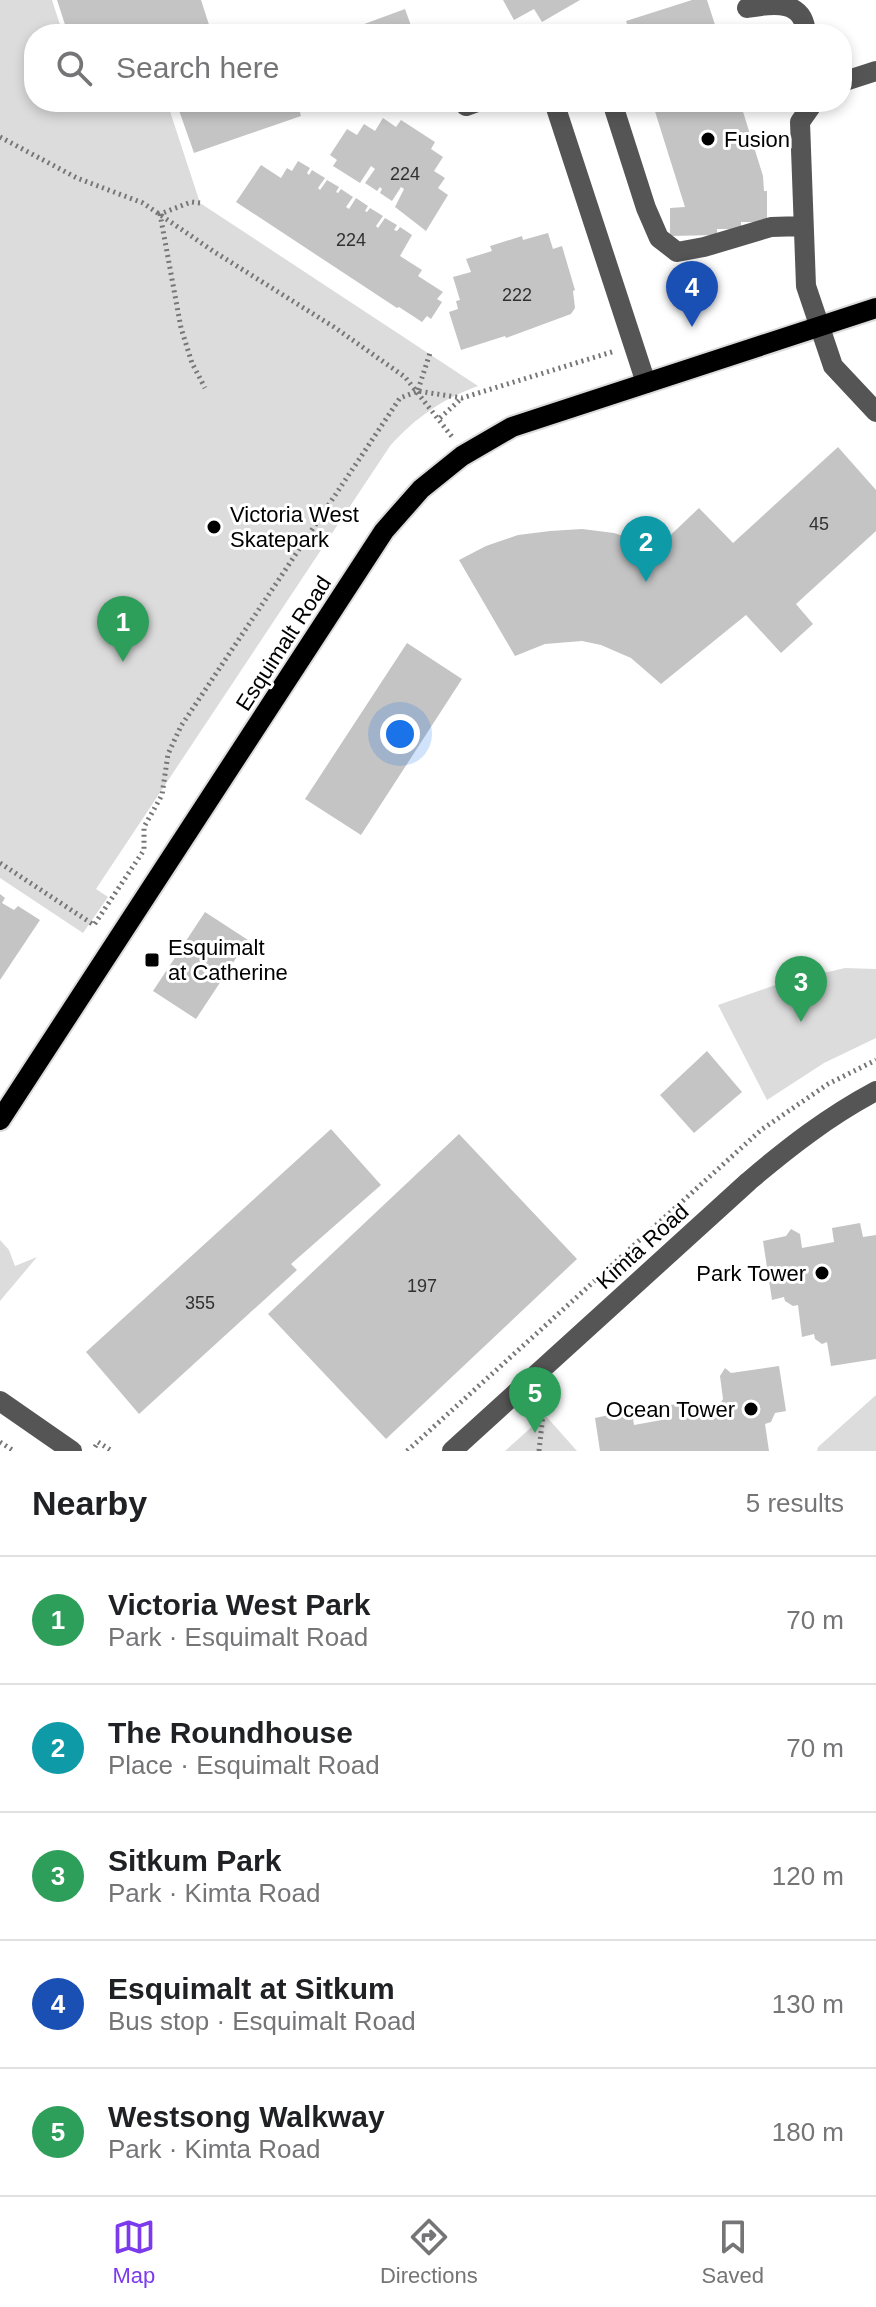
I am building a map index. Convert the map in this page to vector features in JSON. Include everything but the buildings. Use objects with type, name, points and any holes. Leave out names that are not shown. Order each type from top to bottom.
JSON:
[{"type":"main road","name":"Esquimalt Road","points":[[0,1120],[384,531],[421,489],[462,456],[512,427],[876,308]]},
{"type":"street","points":[[747,8],[779,3],[794,8],[805,24]]},
{"type":"street","points":[[852,79],[876,71]]},
{"type":"street","points":[[557,112],[646,383]]},
{"type":"street","points":[[615,112],[646,208],[659,238],[677,252],[771,227],[803,226]]},
{"type":"street","points":[[807,112],[800,122],[806,286],[833,366],[876,412]]},
{"type":"street","name":"Kimta Road","points":[[452,1451],[789,1147],[845,1107],[876,1091]]},
{"type":"street","points":[[0,1401],[72,1451]]},
{"type":"path","points":[[0,137],[56,168],[143,203],[405,377],[440,418],[462,398],[635,345]]},
{"type":"path","points":[[160,214],[191,202],[200,203]]},
{"type":"path","points":[[160,214],[181,328],[192,363],[205,388]]},
{"type":"path","points":[[418,391],[430,353]]},
{"type":"path","points":[[0,863],[94,925],[144,850],[144,827],[162,795],[168,754],[181,726],[388,412],[400,398],[418,391],[462,398]]},
{"type":"path","points":[[407,1451],[761,1130],[828,1084],[876,1060]]},
{"type":"path","points":[[539,1451],[549,1363]]},
{"type":"path","points":[[0,1442],[14,1451]]},
{"type":"path","points":[[98,1442],[112,1451]]},
{"type":"shaded area","points":[[0,0],[52,0],[60,24],[24,24],[24,112],[170,112],[200,203],[478,386],[430,410],[390,446],[96,889],[108,897],[83,933],[0,878]]},
{"type":"shaded area","points":[[845,968],[876,969],[876,1038],[824,1063],[767,1100],[718,1005],[781,983]]},
{"type":"shaded area","points":[[0,1240],[9,1250],[15,1266],[37,1257],[0,1301]]},
{"type":"shaded area","points":[[876,1395],[876,1451],[817,1451],[818,1447]]},
{"type":"shaded area","points":[[545,1415],[577,1451],[505,1451]]},
{"type":"place","name":"Fusion","points":[[708,139]]},
{"type":"place","name":"Esquimalt at Sitkum","points":[[692,327]]},
{"type":"place","name":"Victoria West Skatepark","points":[[214,527]]},
{"type":"place","name":"The Roundhouse","points":[[646,582]]},
{"type":"place","name":"Victoria West Park","points":[[123,662]]},
{"type":"place","name":"Esquimalt at Catherine","points":[[152,960]]},
{"type":"place","name":"Sitkum Park","points":[[801,1022]]},
{"type":"place","name":"Park Tower","points":[[822,1273]]},
{"type":"place","name":"Ocean Tower","points":[[751,1409]]},
{"type":"place","name":"Westsong Walkway","points":[[535,1433]]}]
